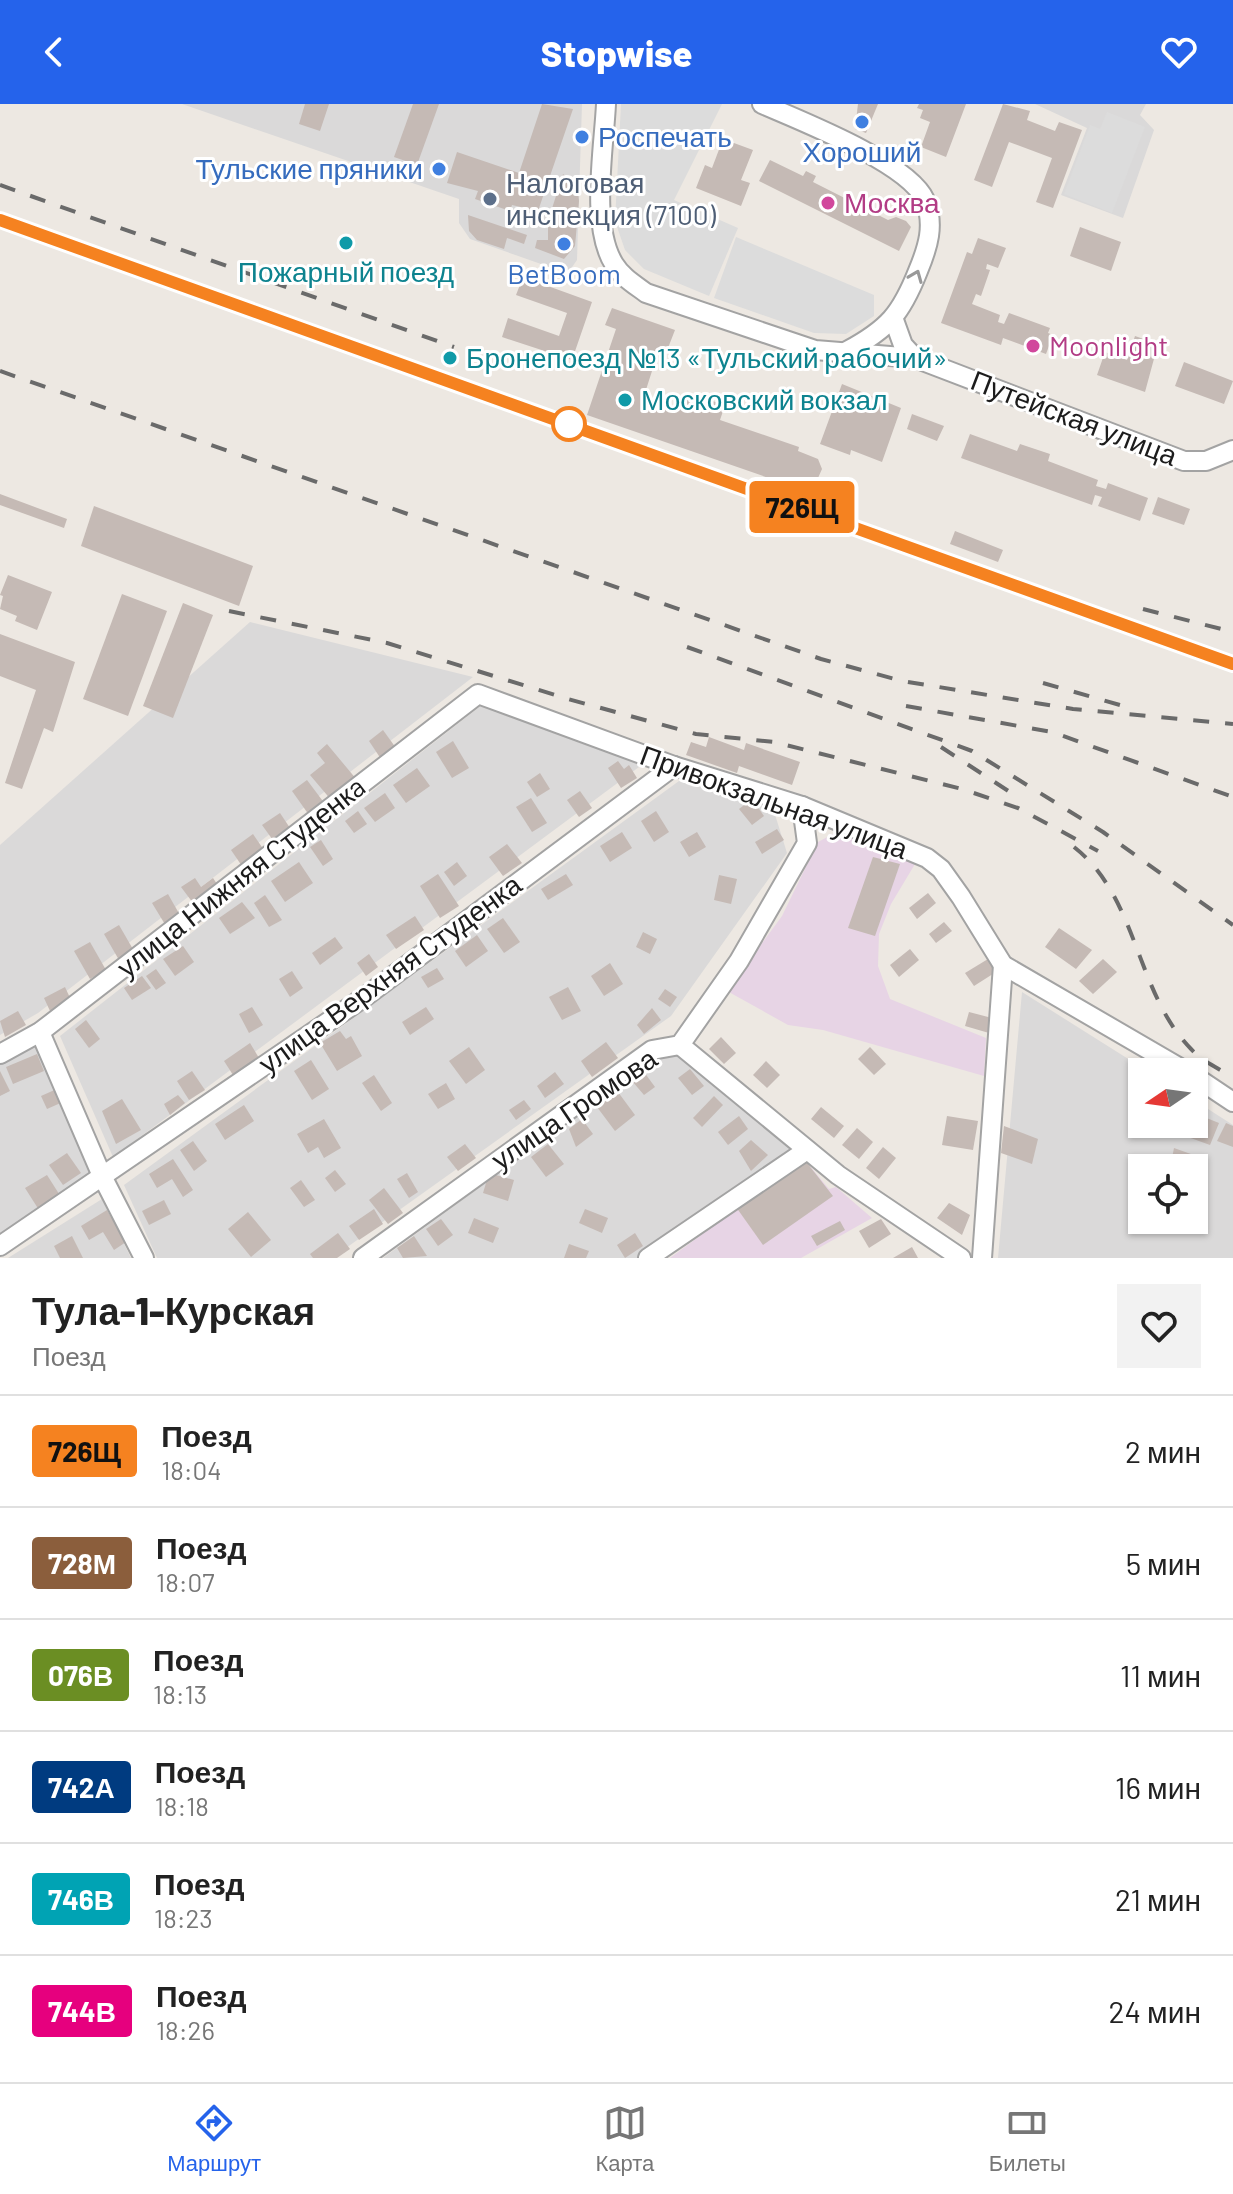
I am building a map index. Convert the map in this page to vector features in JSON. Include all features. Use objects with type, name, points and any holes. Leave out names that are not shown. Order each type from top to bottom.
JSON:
[{"type":"street","name":"Путейская улица","points":[[606,104],[601,224],[605,244],[625,278],[646,293],[815,350],[915,358],[1184,461],[1206,461],[1233,450]]},
{"type":"street","points":[[762,104],[841,140],[903,174],[923,197],[931,226],[929,245],[904,306],[894,320],[847,351]]},
{"type":"street","points":[[894,320],[903,345],[915,358]]},
{"type":"street","name":"Привокзальная улица","points":[[478,694],[674,766],[802,806],[927,858],[941,869],[961,897],[1003,965],[1163,1058]]},
{"type":"street","name":"улица Нижняя Cтуденкa","points":[[0,1054],[40,1032],[478,694]]},
{"type":"street","name":"улица Верхняя Cтуденка","points":[[0,1246],[366,996],[674,766]]},
{"type":"street","name":"улица Громова","points":[[363,1258],[652,1050],[680,1045],[739,961],[807,843],[802,806]]},
{"type":"street","points":[[982,1258],[1003,965]]},
{"type":"street","points":[[40,1032],[102,1176],[144,1258]]},
{"type":"street","points":[[680,1045],[838,1175],[961,1258]]},
{"type":"street","points":[[1208,1085],[1233,1102]]},
{"type":"street","points":[[648,1258],[807,1150]]},
{"type":"shaded area","points":[[182,104],[582,104],[577,260],[570,270],[558,270],[470,239],[459,223],[459,199]]},
{"type":"shaded area","points":[[621,104],[722,104],[674,200],[738,228],[709,296],[644,269],[625,250],[615,221]]},
{"type":"shaded area","points":[[1035,104],[1146,104],[1140,115],[1154,130],[1123,218],[1061,195],[1087,128]]},
{"type":"shaded area","points":[[1107,112],[1145,127],[1112,213],[1064,194],[1090,125],[1100,129]]},
{"type":"shaded area","points":[[736,237],[874,295],[874,316],[846,334],[814,333],[714,298]]},
{"type":"shaded area","points":[[250,622],[473,677],[38,1013],[0,1035],[0,845]]},
{"type":"shaded area","points":[[497,693],[662,750],[113,1157],[60,1036]]},
{"type":"shaded area","points":[[679,781],[772,805],[787,853],[671,1016],[332,1258],[157,1258],[124,1185]]},
{"type":"shaded area","points":[[833,834],[852,835],[915,864],[891,904],[879,934],[878,966],[890,999],[986,1038],[984,1076],[823,1030],[788,1025],[727,991],[782,916],[818,842]]},
{"type":"shaded area","points":[[1022,992],[1128,1059],[1128,1138],[1208,1138],[1208,1109],[1233,1125],[1233,1258],[998,1258]]},
{"type":"shaded area","points":[[678,1042],[793,1152],[641,1258],[383,1258]]},
{"type":"shaded area","points":[[35,1043],[90,1172],[0,1237],[0,1062]]},
{"type":"shaded area","points":[[804,1159],[829,1189],[836,1187],[872,1218],[801,1258],[670,1258]]},
{"type":"shaded area","points":[[102,1199],[131,1258],[8,1258]]},
{"type":"building","points":[[305,104],[329,104],[320,131],[299,124]]},
{"type":"building","points":[[413,104],[439,104],[417,165],[394,157]]},
{"type":"building","points":[[542,104],[573,109],[538,211],[512,205],[510,211],[475,199],[478,191],[447,183],[457,152],[519,173]]},
{"type":"building","name":"Хороший","points":[[858,104],[878,104],[866,133],[855,129]]},
{"type":"building","points":[[919,104],[966,104],[946,157],[921,147],[930,122],[920,118],[923,110],[917,108]]},
{"type":"building","points":[[1003,104],[1030,111],[1027,120],[1055,131],[1059,122],[1082,130],[1053,208],[1036,202],[1052,158],[1009,142],[992,187],[974,180]]},
{"type":"building","points":[[723,139],[753,150],[741,180],[750,183],[741,206],[696,188],[705,165],[712,168]]},
{"type":"building","name":"Москва","points":[[770,160],[803,176],[806,171],[816,176],[813,182],[888,220],[896,217],[906,221],[911,227],[899,251],[759,181]]},
{"type":"building","points":[[563,174],[577,185],[579,201],[575,246],[564,259],[535,248],[537,240],[548,240],[548,221]]},
{"type":"building","points":[[468,215],[527,235],[524,244],[507,238],[504,249],[477,240],[469,231]]},
{"type":"building","points":[[1080,227],[1121,242],[1111,271],[1070,256]]},
{"type":"building","points":[[978,238],[1006,248],[998,268],[987,264],[986,269],[990,270],[981,296],[976,294],[972,304],[1000,315],[998,322],[1004,324],[1009,313],[1050,328],[1048,333],[1053,335],[1046,354],[1003,338],[1001,345],[941,323],[967,252],[972,254]]},
{"type":"building","points":[[523,277],[592,302],[572,360],[502,337],[508,318],[559,336],[567,313],[516,295]]},
{"type":"building","name":"Московский вокзал","points":[[612,308],[675,330],[668,348],[660,346],[644,396],[683,409],[688,393],[725,405],[720,420],[799,447],[798,451],[818,459],[822,469],[814,487],[806,489],[786,484],[587,415],[616,329],[605,325]]},
{"type":"building","points":[[1135,336],[1158,344],[1145,392],[1097,375],[1105,352],[1127,360]]},
{"type":"building","points":[[1184,362],[1233,381],[1224,404],[1175,386]]},
{"type":"building","points":[[842,384],[901,408],[882,462],[851,450],[850,455],[820,444]]},
{"type":"building","points":[[912,414],[944,426],[937,441],[907,429]]},
{"type":"building","points":[[970,434],[1017,451],[1020,444],[1050,454],[1048,461],[1098,480],[1096,486],[1106,489],[1108,483],[1148,498],[1140,521],[1098,506],[1102,497],[1095,495],[1092,505],[961,458]]},
{"type":"building","points":[[0,494],[67,519],[64,528],[0,505]]},
{"type":"building","points":[[1158,497],[1190,509],[1184,525],[1152,514]]},
{"type":"building","points":[[94,506],[253,566],[239,606],[81,546]]},
{"type":"building","points":[[955,531],[1003,550],[998,562],[950,544]]},
{"type":"building","points":[[8,575],[52,592],[37,630],[15,621],[17,616],[0,609],[3,596],[0,595]]},
{"type":"building","points":[[122,594],[167,611],[128,716],[83,699]]},
{"type":"building","points":[[183,603],[213,615],[173,718],[143,706]]},
{"type":"building","points":[[0,634],[75,662],[53,732],[44,728],[22,789],[5,783],[36,690],[0,676]]},
{"type":"building","points":[[383,730],[396,748],[381,759],[369,741]]},
{"type":"building","points":[[709,737],[744,750],[746,743],[800,762],[792,785],[739,766],[737,773],[686,755],[691,742],[706,747]]},
{"type":"building","points":[[453,741],[469,768],[452,778],[436,752]]},
{"type":"building","points":[[327,744],[357,780],[332,801],[310,775],[325,763],[317,753]]},
{"type":"building","points":[[618,761],[624,769],[629,765],[637,778],[621,788],[608,768]]},
{"type":"building","points":[[417,768],[430,786],[406,803],[393,785]]},
{"type":"building","points":[[540,773],[550,789],[537,797],[527,782]]},
{"type":"building","points":[[307,780],[325,804],[309,815],[292,791]]},
{"type":"building","points":[[580,791],[592,808],[579,817],[567,800]]},
{"type":"building","points":[[385,793],[395,808],[375,822],[364,808]]},
{"type":"building","points":[[531,798],[547,823],[532,832],[516,807]]},
{"type":"building","points":[[752,799],[764,816],[752,825],[739,809]]},
{"type":"building","points":[[358,811],[367,824],[354,833],[345,821]]},
{"type":"building","points":[[656,811],[669,832],[654,842],[641,821]]},
{"type":"building","points":[[280,813],[292,831],[275,843],[262,825]]},
{"type":"building","points":[[777,829],[784,840],[762,854],[755,842]]},
{"type":"building","points":[[622,832],[632,848],[610,862],[600,846]]},
{"type":"building","points":[[697,832],[706,847],[689,857],[680,842]]},
{"type":"building","points":[[253,834],[266,853],[244,869],[231,850]]},
{"type":"building","points":[[321,840],[333,859],[323,866],[310,847]]},
{"type":"building","points":[[507,844],[522,863],[503,876],[489,857]]},
{"type":"building","points":[[873,857],[900,864],[875,936],[848,928]]},
{"type":"building","points":[[299,862],[313,883],[285,902],[271,881]]},
{"type":"building","points":[[457,862],[467,876],[454,886],[444,872]]},
{"type":"building","points":[[438,874],[459,906],[440,918],[420,886]]},
{"type":"building","points":[[566,874],[573,885],[548,900],[541,889]]},
{"type":"building","points":[[719,875],[737,879],[731,904],[714,900]]},
{"type":"building","points":[[195,878],[201,887],[213,878],[221,890],[196,907],[181,887]]},
{"type":"building","points":[[928,893],[936,903],[917,919],[909,908]]},
{"type":"building","points":[[168,894],[181,917],[166,926],[152,903]]},
{"type":"building","points":[[265,895],[282,920],[269,927],[254,903]]},
{"type":"building","points":[[242,902],[255,918],[230,934],[219,918]]},
{"type":"building","points":[[415,916],[424,930],[396,949],[386,935]]},
{"type":"building","points":[[503,918],[520,942],[504,953],[487,929]]},
{"type":"building","points":[[944,922],[952,931],[936,943],[929,934]]},
{"type":"building","points":[[119,925],[134,951],[119,960],[104,934]]},
{"type":"building","points":[[1059,928],[1092,950],[1076,969],[1045,947]]},
{"type":"building","points":[[643,932],[657,939],[650,954],[636,947]]},
{"type":"building","points":[[477,935],[488,951],[466,967],[455,951]]},
{"type":"building","points":[[335,937],[343,948],[320,965],[312,953]]},
{"type":"building","points":[[90,942],[106,970],[90,979],[74,951]]},
{"type":"building","points":[[183,946],[194,962],[175,976],[163,959]]},
{"type":"building","points":[[910,949],[919,960],[899,977],[890,965]]},
{"type":"building","points":[[369,954],[378,967],[366,976],[357,963]]},
{"type":"building","points":[[988,959],[996,972],[974,986],[965,973]]},
{"type":"building","points":[[1103,959],[1117,972],[1093,994],[1079,981]]},
{"type":"building","points":[[610,963],[623,984],[604,996],[591,976]]},
{"type":"building","points":[[437,968],[444,979],[428,988],[421,977]]},
{"type":"building","points":[[156,969],[166,983],[156,990],[146,976]]},
{"type":"building","points":[[292,971],[303,988],[290,997],[279,979]]},
{"type":"building","points":[[142,976],[151,988],[132,1000],[124,988]]},
{"type":"building","points":[[65,987],[71,1000],[50,1011],[44,998]]},
{"type":"building","points":[[568,987],[581,1011],[562,1020],[549,997]]},
{"type":"building","points":[[665,989],[677,997],[670,1007],[658,999]]},
{"type":"building","points":[[252,1007],[263,1025],[249,1033],[239,1014]]},
{"type":"building","points":[[426,1007],[434,1019],[410,1035],[402,1022]]},
{"type":"building","points":[[652,1008],[661,1020],[644,1034],[637,1025]]},
{"type":"building","points":[[18,1011],[26,1025],[5,1037],[0,1021]]},
{"type":"building","points":[[969,1012],[992,1018],[989,1033],[965,1026]]},
{"type":"building","points":[[86,1020],[100,1039],[89,1048],[75,1029]]},
{"type":"building","points":[[340,1031],[346,1039],[351,1036],[362,1056],[337,1071],[320,1043]]},
{"type":"building","points":[[721,1037],[736,1053],[724,1064],[709,1049]]},
{"type":"building","points":[[606,1042],[618,1058],[592,1077],[581,1061]]},
{"type":"building","points":[[250,1043],[259,1058],[233,1075],[224,1061]]},
{"type":"building","points":[[469,1047],[485,1070],[466,1084],[449,1061]]},
{"type":"building","points":[[870,1047],[886,1064],[874,1075],[858,1059]]},
{"type":"building","points":[[37,1054],[44,1071],[13,1084],[6,1067]]},
{"type":"building","points":[[311,1060],[329,1089],[312,1100],[294,1071]]},
{"type":"building","points":[[766,1061],[780,1075],[767,1088],[753,1075]]},
{"type":"building","points":[[690,1069],[704,1086],[692,1095],[678,1078]]},
{"type":"building","points":[[0,1071],[10,1091],[0,1096]]},
{"type":"building","points":[[192,1071],[205,1090],[189,1100],[177,1081]]},
{"type":"building","points":[[555,1072],[564,1084],[545,1098],[537,1086]]},
{"type":"building","points":[[644,1072],[655,1087],[644,1095],[632,1081]]},
{"type":"building","points":[[374,1075],[392,1103],[381,1111],[362,1083]]},
{"type":"building","points":[[446,1083],[455,1099],[438,1109],[428,1094]]},
{"type":"building","points":[[59,1088],[65,1101],[47,1109],[41,1096]]},
{"type":"building","points":[[615,1088],[635,1115],[615,1131],[594,1103]]},
{"type":"building","points":[[178,1095],[185,1103],[170,1115],[164,1104]]},
{"type":"building","points":[[714,1096],[723,1105],[702,1127],[693,1118]]},
{"type":"building","points":[[122,1099],[141,1130],[116,1144],[102,1111]]},
{"type":"building","points":[[524,1100],[531,1109],[516,1120],[509,1110]]},
{"type":"building","points":[[244,1105],[254,1121],[225,1140],[215,1124]]},
{"type":"building","points":[[821,1107],[844,1126],[834,1138],[811,1119]]},
{"type":"building","points":[[739,1116],[748,1129],[728,1145],[718,1132]]},
{"type":"building","points":[[947,1116],[978,1121],[973,1150],[942,1145]]},
{"type":"building","points":[[324,1119],[341,1148],[324,1158],[318,1147],[308,1153],[297,1134]]},
{"type":"building","points":[[582,1119],[593,1134],[576,1147],[569,1129]]},
{"type":"building","points":[[1208,1119],[1219,1123],[1210,1145],[1191,1138],[1208,1138]]},
{"type":"building","points":[[1226,1123],[1233,1126],[1233,1147],[1217,1141]]},
{"type":"building","points":[[1004,1126],[1038,1139],[1032,1164],[1001,1153]]},
{"type":"building","points":[[857,1128],[873,1142],[859,1159],[842,1145]]},
{"type":"building","points":[[751,1140],[768,1155],[751,1171],[739,1151]]},
{"type":"building","points":[[193,1141],[207,1161],[194,1171],[180,1150]]},
{"type":"building","points":[[465,1144],[476,1158],[458,1171],[447,1157]]},
{"type":"building","points":[[548,1144],[564,1164],[546,1177],[531,1157]]},
{"type":"building","points":[[883,1147],[896,1158],[879,1179],[866,1168]]},
{"type":"building","points":[[1174,1148],[1191,1154],[1173,1154]]},
{"type":"building","points":[[67,1153],[81,1173],[63,1185],[49,1165]]},
{"type":"building","points":[[173,1159],[193,1190],[183,1197],[172,1179],[157,1188],[149,1174]]},
{"type":"building","points":[[804,1159],[833,1196],[763,1245],[736,1207]]},
{"type":"building","points":[[335,1170],[346,1184],[335,1192],[325,1178]]},
{"type":"building","points":[[407,1173],[418,1192],[409,1198],[397,1179]]},
{"type":"building","points":[[489,1173],[514,1180],[508,1201],[483,1193]]},
{"type":"building","points":[[47,1175],[61,1197],[39,1210],[25,1188]]},
{"type":"building","points":[[301,1180],[315,1200],[304,1207],[290,1188]]},
{"type":"building","points":[[384,1188],[403,1213],[388,1224],[369,1200]]},
{"type":"building","points":[[164,1200],[171,1214],[149,1225],[142,1211]]},
{"type":"building","points":[[949,1203],[970,1215],[962,1235],[937,1218]]},
{"type":"building","points":[[374,1209],[383,1224],[359,1240],[349,1226]]},
{"type":"building","points":[[585,1209],[608,1218],[602,1233],[579,1223]]},
{"type":"building","points":[[107,1210],[126,1242],[114,1250],[103,1232],[89,1240],[81,1226]]},
{"type":"building","points":[[248,1212],[271,1240],[251,1257],[228,1229]]},
{"type":"building","points":[[474,1218],[499,1228],[493,1243],[468,1233]]},
{"type":"building","points":[[441,1219],[453,1235],[438,1246],[426,1229]]},
{"type":"building","points":[[881,1219],[891,1234],[869,1248],[859,1231]]},
{"type":"building","points":[[840,1221],[845,1230],[817,1246],[811,1236]]},
{"type":"building","points":[[338,1233],[350,1249],[337,1258],[313,1258],[310,1254]]},
{"type":"building","points":[[635,1233],[643,1246],[625,1258],[617,1245]]},
{"type":"building","points":[[72,1236],[83,1258],[60,1258],[54,1246]]},
{"type":"building","points":[[414,1236],[427,1256],[403,1258],[397,1248]]},
{"type":"building","points":[[569,1244],[589,1251],[586,1258],[564,1258]]},
{"type":"building","points":[[912,1247],[918,1258],[893,1258]]},
{"type":"railway","points":[[0,185],[454,347]]},
{"type":"railway","points":[[0,220],[1233,664]]},
{"type":"railway","points":[[0,371],[821,659],[902,681],[1073,709],[1233,724]]},
{"type":"railway","points":[[1143,609],[1233,632]]},
{"type":"railway","points":[[229,611],[387,643],[568,699],[696,734],[774,742],[962,789],[1018,808],[1098,851]]},
{"type":"railway","points":[[687,647],[972,751],[1103,832],[1233,925]]},
{"type":"railway","points":[[1043,683],[1120,705]]},
{"type":"railway","points":[[906,706],[1052,732],[1233,797]]},
{"type":"railway","points":[[941,747],[1019,798]]},
{"type":"railway","points":[[1074,847],[1095,868],[1112,892],[1173,1027],[1196,1054],[1233,1078]]},
{"type":"train","name":"726Щ","points":[[0,220],[1032,589],[1233,664]]},
{"type":"place","name":"Хороший","points":[[862,122]]},
{"type":"place","name":"Роспечать","points":[[582,137]]},
{"type":"place","name":"Тульские пряники","points":[[439,169]]},
{"type":"place","name":"Налоговая инспекция (7100)","points":[[490,199]]},
{"type":"place","name":"Москва","points":[[828,203]]},
{"type":"place","name":"Пожарный поезд","points":[[346,243]]},
{"type":"place","name":"BetBoom","points":[[564,244]]},
{"type":"place","name":"Moonlight","points":[[1033,346]]},
{"type":"place","name":"Бронепоезд №13 «Тульский рабочий»","points":[[450,358]]},
{"type":"place","name":"Московский вокзал","points":[[625,400]]}]
